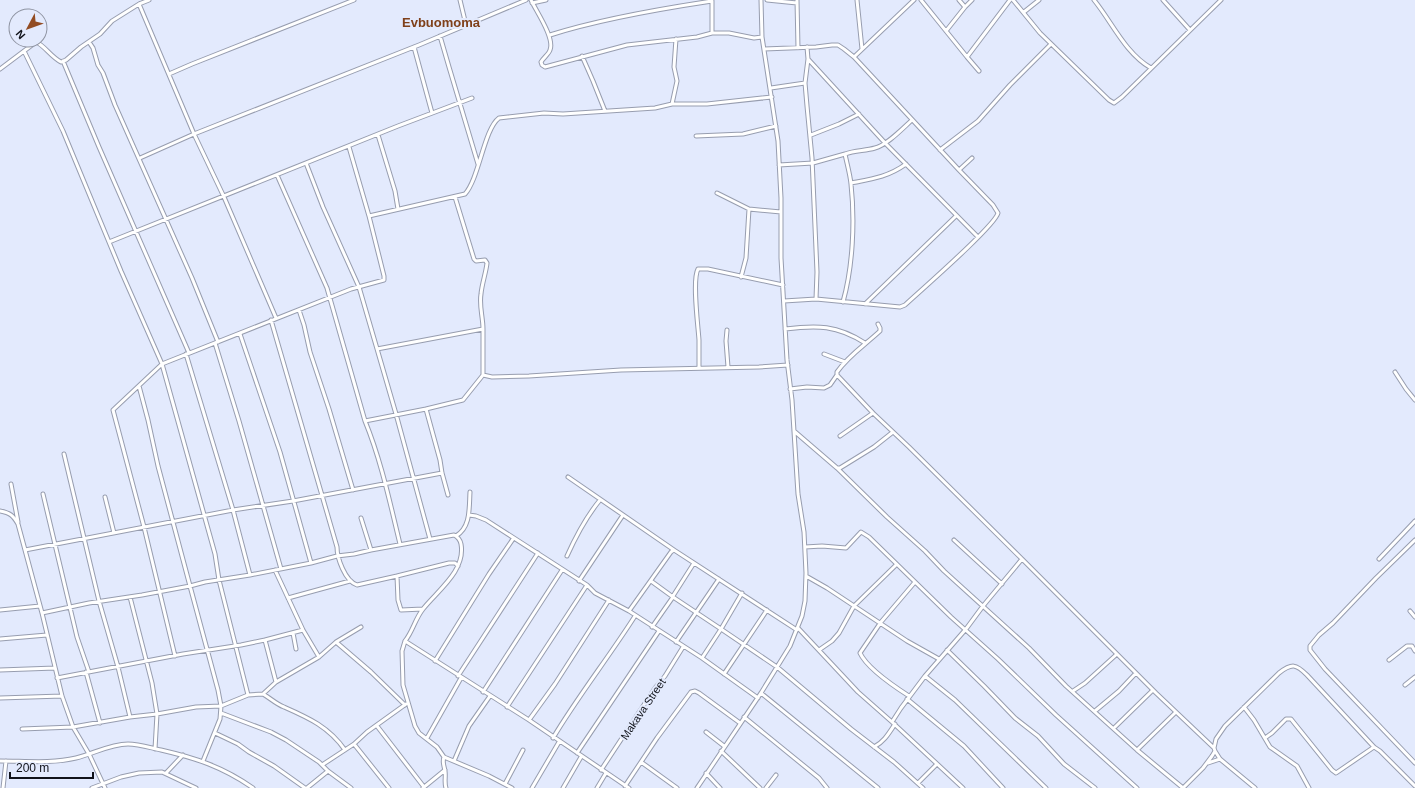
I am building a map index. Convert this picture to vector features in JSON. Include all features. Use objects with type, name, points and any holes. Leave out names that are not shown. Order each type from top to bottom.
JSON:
[{"type":"street","points":[[63,61],[108,27],[112,21],[139,4],[149,0]]},
{"type":"street","points":[[343,0],[344,4]]},
{"type":"street","points":[[169,74],[354,0]]},
{"type":"street","points":[[460,0],[466,25]]},
{"type":"street","points":[[140,158],[194,134],[414,47],[526,0]]},
{"type":"street","points":[[546,0],[532,2],[550,36],[551,49],[541,61],[543,66],[628,45],[704,36],[712,33],[729,33],[754,38],[762,37]]},
{"type":"street","points":[[697,788],[724,746],[758,698],[790,646],[797,629],[804,601],[806,576],[805,547],[798,494],[785,329],[779,165],[771,88],[762,37],[761,0]]},
{"type":"street","points":[[767,0],[797,2],[798,48]]},
{"type":"street","points":[[857,0],[862,49]]},
{"type":"street","points":[[854,57],[914,0]]},
{"type":"street","points":[[921,0],[979,71]]},
{"type":"street","points":[[959,0],[966,8]]},
{"type":"street","points":[[946,31],[972,0]]},
{"type":"street","points":[[967,57],[1012,0],[1051,44],[1109,100],[1114,103],[1122,97],[1221,0]]},
{"type":"street","points":[[1024,12],[1039,0]]},
{"type":"street","points":[[1094,0],[1125,44],[1144,64],[1151,68]]},
{"type":"street","points":[[1163,0],[1190,30]]},
{"type":"street","points":[[550,36],[574,27],[712,1],[712,33]]},
{"type":"street","points":[[139,4],[194,134],[224,197],[276,318]]},
{"type":"street","points":[[440,36],[478,164]]},
{"type":"street","points":[[672,104],[677,81],[674,67],[676,39]]},
{"type":"street","points":[[89,42],[93,48],[98,65],[140,158],[217,343],[281,568]]},
{"type":"street","points":[[0,69],[34,43],[38,43],[51,56],[63,61],[188,353],[250,575]]},
{"type":"street","points":[[940,150],[978,121],[1010,85],[1051,44]]},
{"type":"street","points":[[764,49],[838,45],[854,57],[997,210],[998,213],[996,218],[978,237],[900,307],[816,299],[784,301]]},
{"type":"street","points":[[414,47],[432,113]]},
{"type":"street","points":[[807,47],[808,60],[806,83],[813,163],[817,272],[816,299]]},
{"type":"street","points":[[24,51],[63,131],[162,364],[215,554],[219,580],[248,695]]},
{"type":"street","points":[[582,56],[604,111]]},
{"type":"street","points":[[808,60],[886,144],[978,237]]},
{"type":"street","points":[[771,88],[806,83]]},
{"type":"street","points":[[369,216],[456,197],[467,192],[490,132],[495,122],[499,118],[544,113],[563,114],[655,108],[672,104],[707,104],[772,97]]},
{"type":"street","points":[[109,242],[472,98]]},
{"type":"street","points":[[810,135],[839,124],[859,114]]},
{"type":"street","points":[[779,165],[813,163],[853,151],[874,148],[886,144],[891,137],[912,120]]},
{"type":"street","points":[[696,136],[743,134],[776,126]]},
{"type":"street","points":[[378,134],[395,191],[398,209]]},
{"type":"street","points":[[175,656],[144,527],[113,412],[115,408],[162,364],[329,298],[359,287],[382,281],[384,278],[369,216],[349,147]]},
{"type":"street","points":[[843,302],[847,288],[851,254],[852,211],[851,183],[845,154]]},
{"type":"street","points":[[959,170],[972,158]]},
{"type":"street","points":[[306,163],[323,207],[359,287],[430,539]]},
{"type":"street","points":[[851,183],[888,175],[906,164]]},
{"type":"street","points":[[277,175],[327,288],[384,483],[400,544]]},
{"type":"street","points":[[717,193],[749,209],[781,212]]},
{"type":"street","points":[[365,421],[463,400],[483,375],[483,318],[480,305],[487,263],[485,260],[476,261],[474,259],[456,197]]},
{"type":"street","points":[[741,277],[747,245],[749,209]]},
{"type":"street","points":[[865,304],[956,216]]},
{"type":"street","points":[[699,368],[696,287],[698,268],[783,285]]},
{"type":"street","points":[[299,310],[310,352],[328,404],[353,490]]},
{"type":"street","points":[[271,320],[323,495],[337,547],[337,556],[350,581],[356,585],[449,563],[455,563],[458,566]]},
{"type":"street","points":[[790,389],[807,387],[824,388],[830,385],[837,375],[837,372],[845,362],[880,331],[878,324]]},
{"type":"street","points":[[785,329],[802,327],[836,329],[854,336],[865,343]]},
{"type":"street","points":[[377,349],[483,329]]},
{"type":"street","points":[[727,330],[726,341],[728,367]]},
{"type":"street","points":[[240,334],[280,452],[311,562]]},
{"type":"street","points":[[824,354],[845,362]]},
{"type":"street","points":[[483,375],[492,377],[529,376],[621,370],[788,365]]},
{"type":"street","points":[[1395,372],[1415,400]]},
{"type":"street","points":[[837,375],[873,414],[1214,749],[1220,759],[1255,788]]},
{"type":"street","points":[[139,386],[158,466],[218,690],[221,712],[220,719],[203,761]]},
{"type":"street","points":[[426,409],[448,495]]},
{"type":"street","points":[[840,436],[873,414]]},
{"type":"street","points":[[794,430],[837,468],[887,517],[925,551],[944,571],[1137,750],[1183,788],[1207,763],[1214,749],[1216,739],[1225,726],[1284,669],[1291,666],[1296,666],[1331,700],[1374,747],[1380,751],[1415,786]]},
{"type":"street","points":[[837,468],[840,468],[874,447],[893,432]]},
{"type":"street","points":[[64,454],[99,601],[118,667],[130,717]]},
{"type":"street","points":[[25,550],[233,510],[293,501],[442,473]]},
{"type":"street","points":[[568,477],[674,550],[797,629],[858,692],[963,788]]},
{"type":"street","points":[[11,484],[18,524],[62,696],[73,727],[89,754],[105,788]]},
{"type":"street","points":[[42,613],[99,601],[160,592],[250,575],[400,544],[454,535],[456,536],[463,532],[469,515],[470,492]]},
{"type":"street","points":[[43,494],[77,637],[100,723]]},
{"type":"street","points":[[105,497],[114,533]]},
{"type":"street","points":[[567,556],[578,531],[600,500]]},
{"type":"street","points":[[0,511],[9,512],[18,524]]},
{"type":"street","points":[[469,515],[486,520],[513,539],[538,553],[587,585],[595,593],[629,611],[659,632],[702,658],[758,698]]},
{"type":"street","points":[[579,581],[624,515]]},
{"type":"street","points":[[361,518],[371,550]]},
{"type":"street","points":[[1379,559],[1415,521]]},
{"type":"street","points":[[805,547],[822,546],[846,548],[858,533],[862,532],[869,537],[950,617],[966,629],[1056,715],[1137,788]]},
{"type":"street","points":[[456,536],[460,540],[462,548],[458,566],[452,577],[423,609],[405,641],[402,651],[403,685],[406,704],[419,733],[437,747],[444,757],[512,788]]},
{"type":"street","points":[[435,661],[489,574],[513,539]]},
{"type":"street","points":[[954,540],[1002,584]]},
{"type":"street","points":[[1415,540],[1333,623],[1319,635],[1310,646],[1310,650],[1325,669],[1415,763]]},
{"type":"street","points":[[629,611],[671,552],[674,550]]},
{"type":"street","points":[[427,738],[459,677],[538,553]]},
{"type":"street","points":[[874,747],[886,738],[908,698],[1022,559]]},
{"type":"street","points":[[652,627],[694,563]]},
{"type":"street","points":[[818,650],[832,641],[839,633],[854,606],[896,565]]},
{"type":"street","points":[[275,570],[303,630],[319,657]]},
{"type":"street","points":[[482,692],[562,570]]},
{"type":"street","points":[[397,576],[398,600],[401,610],[423,609]]},
{"type":"street","points":[[806,576],[880,622],[907,641],[939,659]]},
{"type":"street","points":[[676,642],[719,579]]},
{"type":"street","points":[[288,598],[350,581]]},
{"type":"street","points":[[650,581],[777,667],[894,762],[923,788]]},
{"type":"street","points":[[915,582],[880,622],[861,651],[861,656],[888,682],[964,746],[1003,788]]},
{"type":"street","points":[[507,707],[587,585]]},
{"type":"street","points":[[702,658],[742,594]]},
{"type":"street","points":[[130,596],[152,683],[157,714],[155,749]]},
{"type":"street","points":[[529,720],[555,684],[610,600]]},
{"type":"street","points":[[0,610],[40,606]]},
{"type":"street","points":[[724,674],[767,610]]},
{"type":"street","points":[[1410,611],[1415,617]]},
{"type":"street","points":[[553,738],[594,674],[611,653],[635,616]]},
{"type":"street","points":[[263,694],[276,682],[319,657],[336,642],[361,627]]},
{"type":"street","points":[[58,678],[236,646],[303,630]]},
{"type":"street","points":[[577,753],[659,632]]},
{"type":"street","points":[[292,633],[296,649]]},
{"type":"street","points":[[0,639],[46,635]]},
{"type":"street","points":[[265,640],[276,682]]},
{"type":"street","points":[[405,641],[482,692],[529,720],[553,738],[628,788]]},
{"type":"street","points":[[336,642],[406,704]]},
{"type":"street","points":[[1389,660],[1407,646],[1412,646],[1415,651]]},
{"type":"street","name":"Makava Street","points":[[601,770],[683,647]]},
{"type":"street","points":[[947,650],[1015,718],[1038,736],[1064,764],[1095,788]]},
{"type":"street","points":[[1073,691],[1117,654]]},
{"type":"street","points":[[0,670],[54,668]]},
{"type":"street","points":[[1095,711],[1119,691],[1136,673]]},
{"type":"street","points":[[925,676],[955,700],[1046,788]]},
{"type":"street","points":[[1405,685],[1415,677]]},
{"type":"street","points":[[1114,728],[1153,690]]},
{"type":"street","points":[[625,786],[640,762],[691,692],[695,691],[699,693],[740,723]]},
{"type":"street","points":[[761,693],[878,788]]},
{"type":"street","points":[[22,729],[73,727],[196,707],[220,706],[248,695],[263,694],[284,707],[315,721],[339,741],[345,750]]},
{"type":"street","points":[[0,698],[62,696]]},
{"type":"street","points":[[454,761],[469,726],[490,696]]},
{"type":"street","points":[[322,765],[354,744],[406,704]]},
{"type":"street","points":[[1244,707],[1252,716],[1270,747],[1297,766],[1309,788]]},
{"type":"street","points":[[221,712],[271,732],[286,740],[322,765],[351,788]]},
{"type":"street","points":[[1137,750],[1176,712]]},
{"type":"street","points":[[744,717],[810,770],[827,788]]},
{"type":"street","points":[[1265,738],[1286,719],[1291,719],[1336,773],[1374,747]]},
{"type":"street","points":[[377,726],[423,787],[445,770]]},
{"type":"street","points":[[706,732],[724,746]]},
{"type":"street","points":[[215,733],[238,744],[248,752],[274,766],[306,788],[328,771]]},
{"type":"street","points":[[532,788],[559,742]]},
{"type":"street","points":[[0,761],[58,761],[89,754],[104,748],[128,744],[183,755],[203,761],[223,769],[253,788]]},
{"type":"street","points":[[354,744],[389,788]]},
{"type":"street","points":[[504,784],[523,750]]},
{"type":"street","points":[[721,751],[760,788]]},
{"type":"street","points":[[166,773],[183,755]]},
{"type":"street","points":[[444,757],[442,762],[445,770],[444,781],[446,788]]},
{"type":"street","points":[[563,788],[581,757]]},
{"type":"street","points":[[1207,763],[1220,759]]},
{"type":"street","points":[[3,788],[6,761]]},
{"type":"street","points":[[640,762],[677,788]]},
{"type":"street","points":[[918,784],[937,764]]},
{"type":"street","points":[[92,788],[121,777],[139,773],[162,772],[196,788]]},
{"type":"street","points":[[597,788],[606,773]]},
{"type":"street","points":[[706,773],[720,788]]},
{"type":"street","points":[[766,788],[776,775]]},
{"type":"district","name":"Evbuomoma","points":[[441,22]]}]
